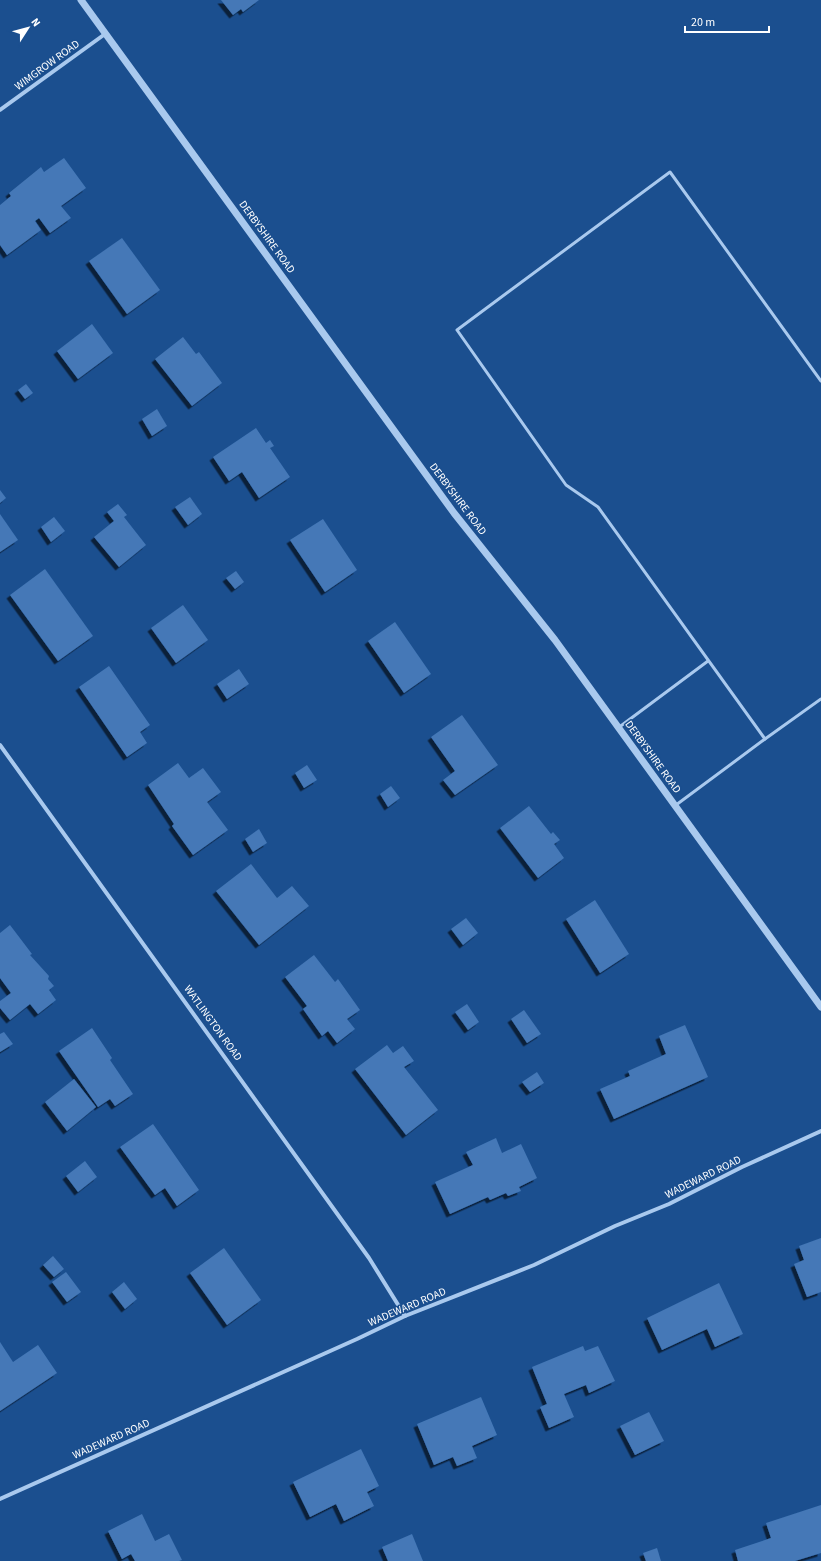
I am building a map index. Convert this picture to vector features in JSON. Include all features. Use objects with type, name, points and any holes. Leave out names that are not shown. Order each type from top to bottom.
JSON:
[{"type":"street","name":"DERBYSHIRE ROAD","points":[[81,0],[454,513],[555,640],[821,1007]]},
{"type":"street","name":"WIMGROW ROAD","points":[[0,110],[105,34]]},
{"type":"street","name":"WATLINGTON ROAD","points":[[0,744],[365,1251],[405,1316]]},
{"type":"street","name":"WADEWARD ROAD","points":[[0,1499],[405,1316],[534,1265],[615,1226],[669,1204],[742,1167],[821,1131]]},
{"type":"lane","points":[[765,740],[598,507],[566,485],[457,330],[670,172],[821,381]]},
{"type":"lane","points":[[618,728],[708,661]]},
{"type":"lane","points":[[674,806],[821,699]]},
{"type":"building","points":[[221,0],[259,0],[243,12],[241,9],[233,15]]},
{"type":"building","points":[[64,158],[86,188],[61,206],[71,218],[50,233],[39,218],[35,221],[41,230],[7,255],[0,245],[0,205],[11,196],[9,193],[41,167],[44,172]]},
{"type":"building","points":[[122,238],[160,290],[127,314],[89,261]]},
{"type":"building","points":[[92,324],[113,353],[78,379],[57,351]]},
{"type":"building","points":[[183,337],[196,354],[199,352],[222,383],[192,406],[155,359]]},
{"type":"building","points":[[26,384],[33,393],[25,399],[18,390]]},
{"type":"building","points":[[157,409],[167,426],[152,436],[142,419]]},
{"type":"building","points":[[256,428],[266,443],[270,440],[274,446],[270,448],[290,477],[259,498],[242,472],[229,481],[213,457]]},
{"type":"building","points":[[0,490],[6,498],[0,503]]},
{"type":"building","points":[[190,497],[202,514],[188,525],[175,507]]},
{"type":"building","points":[[118,504],[127,515],[124,517],[146,545],[119,567],[94,537],[114,521],[107,512]]},
{"type":"building","points":[[0,514],[18,540],[0,552]]},
{"type":"building","points":[[54,517],[65,531],[51,542],[41,527]]},
{"type":"building","points":[[323,519],[357,570],[325,592],[290,540]]},
{"type":"building","points":[[45,569],[93,636],[58,661],[10,595]]},
{"type":"building","points":[[236,571],[244,582],[235,589],[226,578]]},
{"type":"building","points":[[183,605],[208,640],[176,663],[151,628]]},
{"type":"building","points":[[395,622],[431,674],[404,693],[368,641]]},
{"type":"building","points":[[109,666],[150,725],[140,732],[147,743],[127,757],[79,687]]},
{"type":"building","points":[[239,669],[249,684],[227,699],[217,684]]},
{"type":"building","points":[[462,715],[498,765],[455,795],[443,780],[455,771],[431,737]]},
{"type":"building","points":[[178,763],[189,778],[203,768],[221,792],[207,802],[228,830],[193,855],[172,826],[174,824],[148,785]]},
{"type":"building","points":[[307,765],[317,780],[304,788],[295,773]]},
{"type":"building","points":[[391,786],[400,798],[388,807],[380,794]]},
{"type":"building","points":[[529,806],[551,834],[553,832],[560,840],[554,844],[564,858],[538,878],[500,828]]},
{"type":"building","points":[[259,829],[267,843],[253,852],[245,839]]},
{"type":"building","points":[[251,864],[277,898],[292,886],[309,906],[259,945],[216,891]]},
{"type":"building","points":[[595,900],[629,954],[600,973],[566,919]]},
{"type":"building","points":[[466,918],[478,933],[463,945],[451,929]]},
{"type":"building","points":[[10,925],[32,954],[30,955],[49,976],[48,979],[54,986],[49,990],[56,1000],[38,1014],[30,1004],[10,1020],[0,1008],[0,1001],[11,993],[0,978],[0,933]]},
{"type":"building","points":[[314,955],[335,982],[338,979],[360,1010],[347,1019],[355,1029],[337,1043],[328,1031],[322,1036],[303,1009],[307,1006],[285,977]]},
{"type":"building","points":[[467,1004],[479,1022],[468,1030],[455,1012]]},
{"type":"building","points":[[524,1010],[541,1034],[527,1043],[511,1019]]},
{"type":"building","points":[[685,1025],[708,1077],[614,1119],[600,1089],[630,1076],[628,1071],[666,1054],[659,1036]]},
{"type":"building","points":[[92,1028],[112,1058],[110,1060],[133,1094],[115,1106],[110,1099],[98,1107],[59,1051]]},
{"type":"building","points":[[4,1032],[13,1044],[0,1052],[0,1034]]},
{"type":"building","points":[[387,1045],[393,1053],[403,1046],[414,1061],[404,1067],[438,1110],[406,1135],[355,1069]]},
{"type":"building","points":[[537,1072],[544,1083],[530,1092],[522,1082]]},
{"type":"building","points":[[74,1079],[96,1107],[67,1131],[45,1102]]},
{"type":"building","points":[[153,1124],[199,1190],[177,1206],[165,1188],[155,1195],[120,1147]]},
{"type":"building","points":[[496,1138],[502,1153],[521,1144],[537,1178],[519,1187],[521,1191],[508,1196],[506,1193],[490,1200],[488,1197],[450,1214],[435,1182],[473,1165],[466,1152]]},
{"type":"building","points":[[85,1161],[97,1177],[78,1192],[66,1176]]},
{"type":"building","points":[[821,1238],[821,1292],[807,1297],[794,1264],[804,1260],[799,1246]]},
{"type":"building","points":[[224,1248],[261,1300],[227,1325],[190,1273]]},
{"type":"building","points":[[53,1256],[64,1269],[54,1277],[43,1265]]},
{"type":"building","points":[[66,1272],[81,1292],[67,1302],[52,1282]]},
{"type":"building","points":[[124,1282],[137,1299],[125,1309],[112,1292]]},
{"type":"building","points":[[719,1283],[743,1334],[715,1347],[707,1329],[662,1350],[647,1318]]},
{"type":"building","points":[[0,1342],[13,1362],[38,1345],[57,1373],[0,1411]]},
{"type":"building","points":[[583,1346],[585,1351],[598,1346],[615,1381],[589,1393],[586,1385],[564,1394],[574,1417],[549,1428],[540,1407],[547,1404],[532,1367]]},
{"type":"building","points":[[481,1397],[497,1435],[472,1446],[477,1458],[457,1466],[453,1457],[434,1465],[417,1424]]},
{"type":"building","points":[[649,1412],[664,1441],[635,1455],[620,1426]]},
{"type":"building","points":[[361,1449],[379,1486],[367,1492],[374,1506],[344,1521],[336,1504],[310,1517],[293,1482]]},
{"type":"building","points":[[821,1505],[821,1553],[795,1561],[738,1561],[735,1550],[771,1538],[766,1523]]},
{"type":"building","points":[[142,1514],[155,1541],[169,1534],[182,1560],[135,1561],[131,1554],[122,1559],[108,1531]]},
{"type":"building","points":[[412,1534],[423,1561],[388,1561],[382,1547]]},
{"type":"building","points":[[657,1548],[661,1561],[646,1561],[643,1553]]}]
